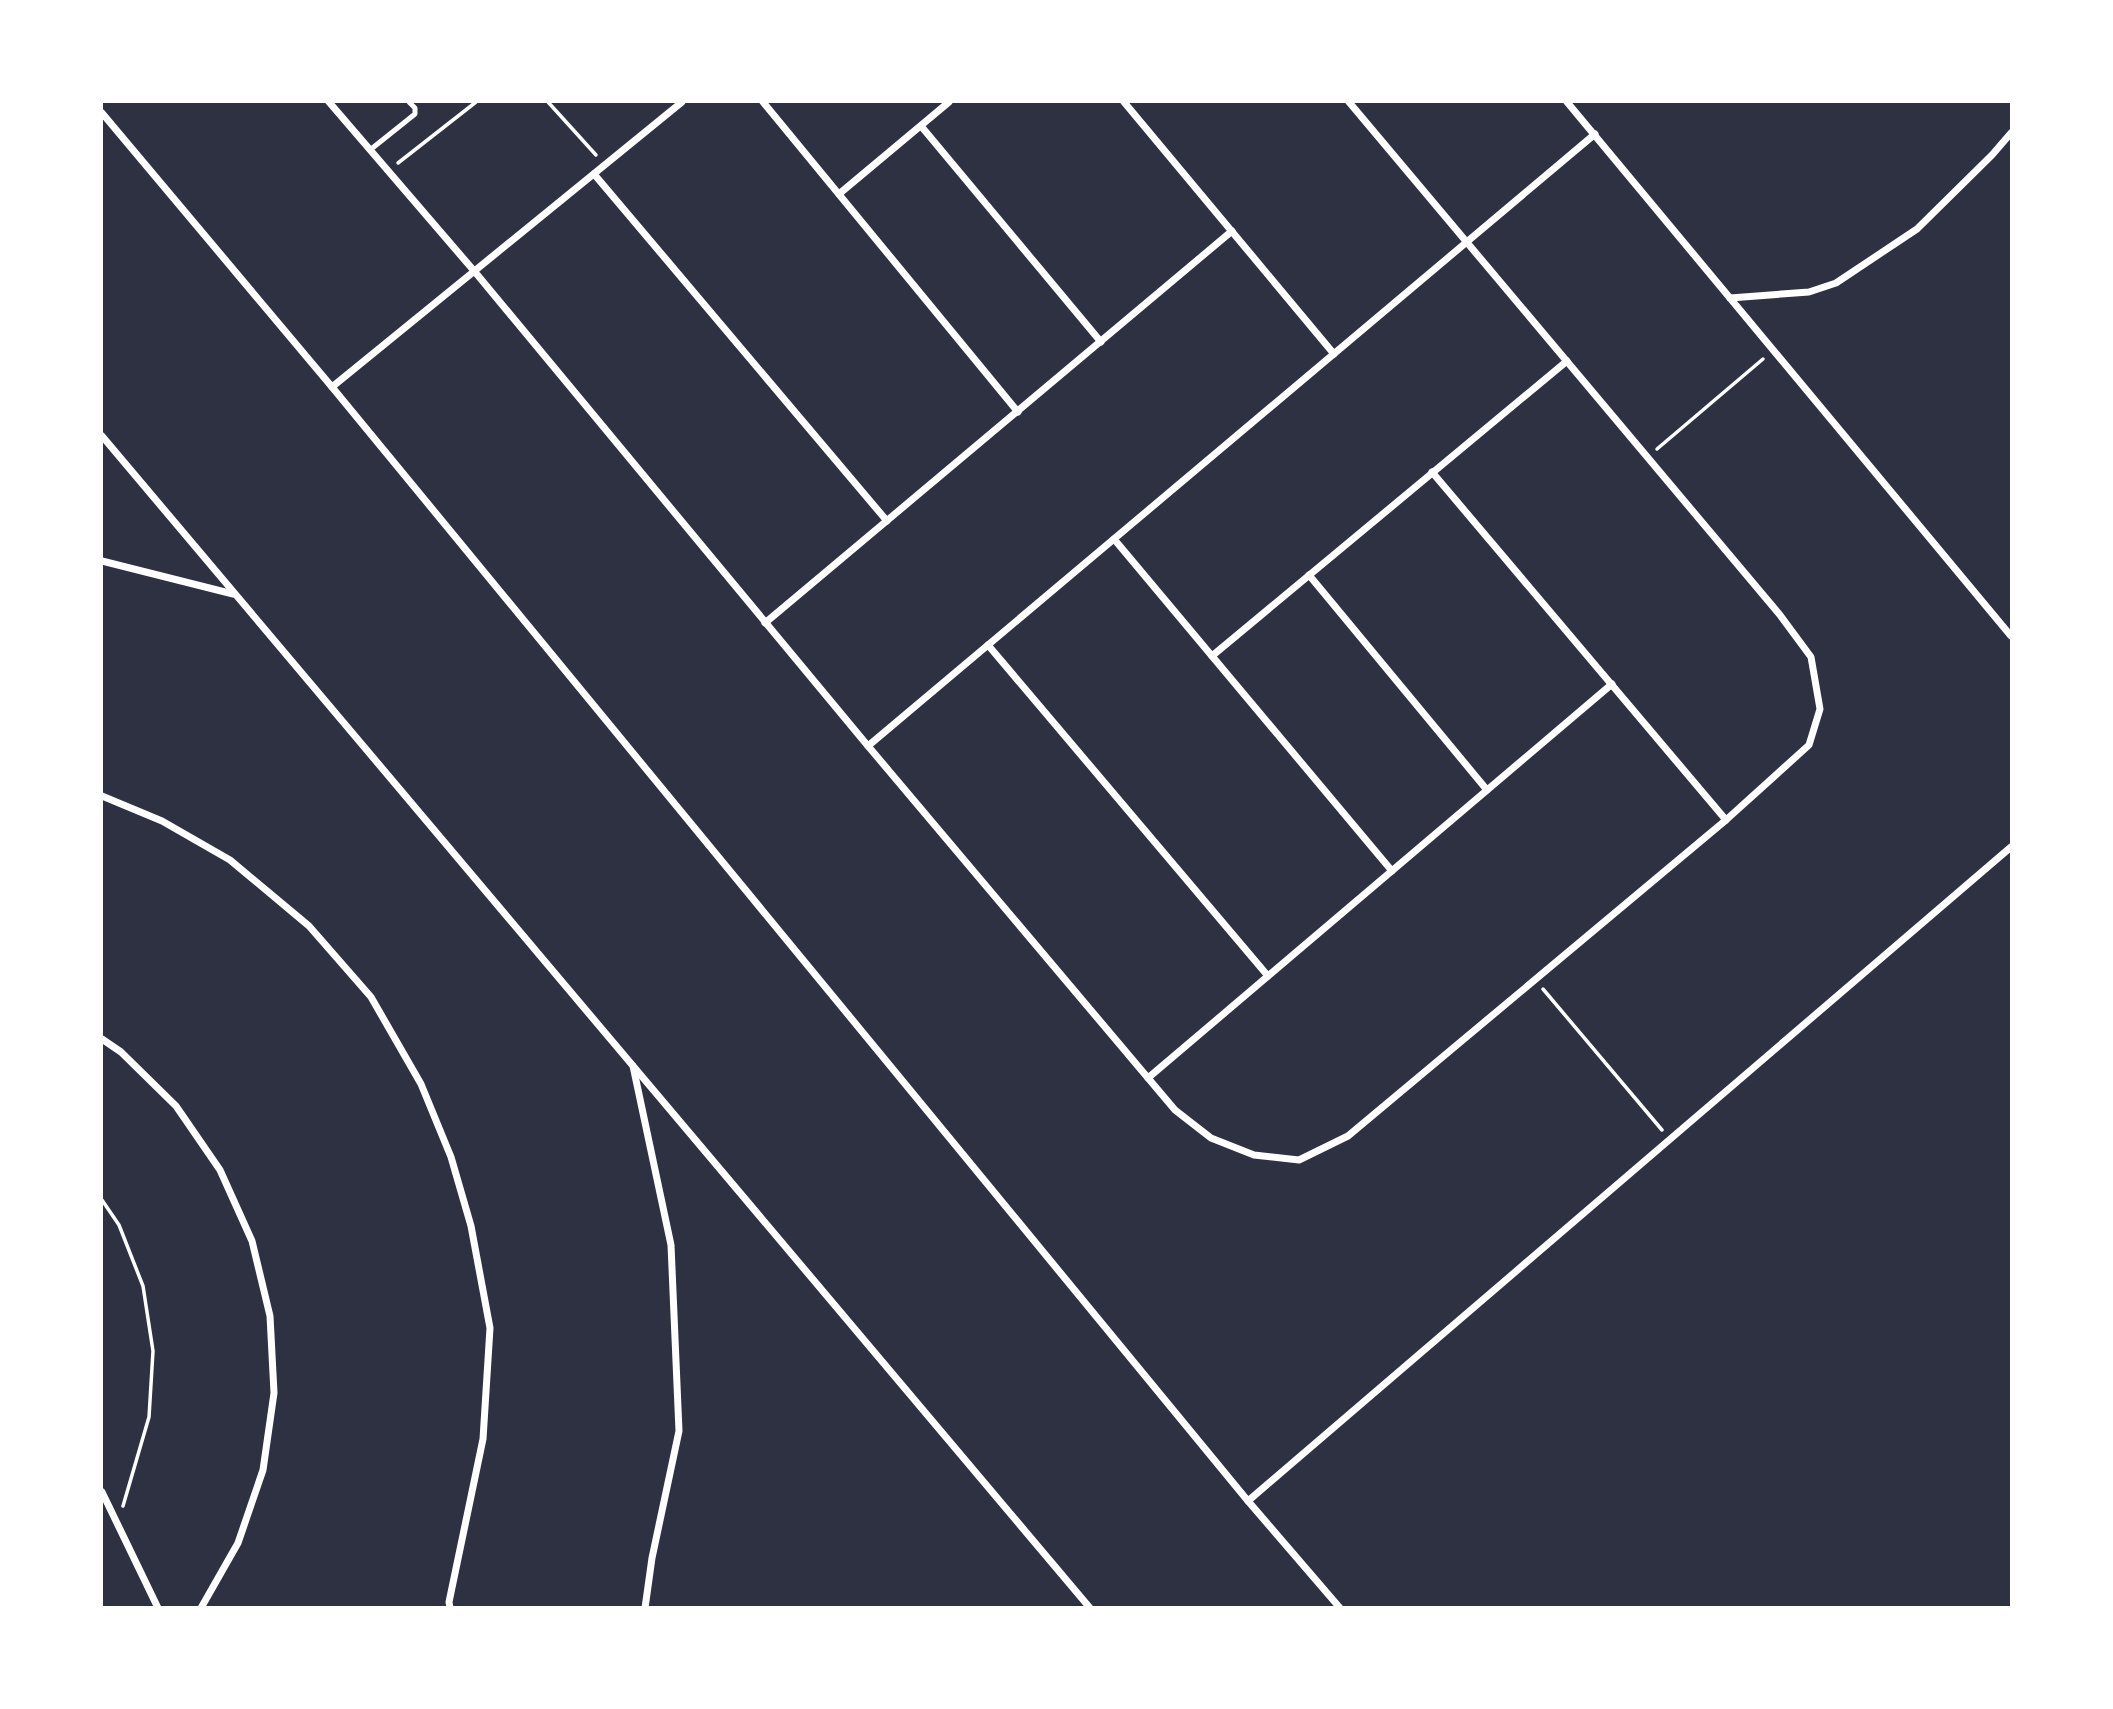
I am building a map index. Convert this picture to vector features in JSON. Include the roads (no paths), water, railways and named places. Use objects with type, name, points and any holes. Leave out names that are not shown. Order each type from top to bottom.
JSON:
[{"type":"street","points":[[329,102],[475,272],[765,623],[1175,1110],[1212,1138],[1254,1155],[1299,1160],[1348,1136],[1726,820],[1809,745],[1820,709],[1811,657],[1780,615],[1349,102]]},
{"type":"street","points":[[332,387],[682,102]]},
{"type":"street","points":[[763,102],[1018,412]]},
{"type":"street","points":[[839,194],[949,102]]},
{"type":"street","points":[[1124,102],[1334,354]]},
{"type":"street","points":[[1567,102],[2011,636]]},
{"type":"street","points":[[102,113],[332,387],[1248,1501],[1340,1608]]},
{"type":"street","points":[[921,125],[1101,342]]},
{"type":"street","points":[[1730,298],[1809,292],[1836,283],[1917,229],[2011,133]]},
{"type":"street","points":[[868,746],[1595,134]]},
{"type":"street","points":[[594,174],[887,521]]},
{"type":"street","points":[[765,623],[1232,232]]},
{"type":"street","points":[[1212,656],[1567,360]]},
{"type":"street","points":[[102,436],[1090,1608]]},
{"type":"street","points":[[1432,472],[1726,820]]},
{"type":"street","points":[[1114,539],[1392,870]]},
{"type":"street","points":[[102,561],[234,594]]},
{"type":"street","points":[[1309,575],[1488,790]]},
{"type":"street","points":[[988,645],[1268,976]]},
{"type":"street","points":[[1148,1078],[1612,684]]},
{"type":"street","points":[[102,796],[162,821],[229,860],[309,926],[371,997],[421,1084],[451,1157],[471,1226],[490,1328],[483,1439],[448,1606]]},
{"type":"street","points":[[1248,1501],[2011,847]]},
{"type":"street","points":[[102,1039],[121,1052],[176,1106],[220,1170],[252,1241],[270,1316],[274,1393],[263,1470],[238,1543],[201,1608]]},
{"type":"street","points":[[633,1064],[671,1245],[679,1431],[652,1558],[645,1608]]},
{"type":"street","points":[[102,1492],[158,1608]]},
{"type":"lane","points":[[370,150],[415,114],[415,108],[410,102]]}]
